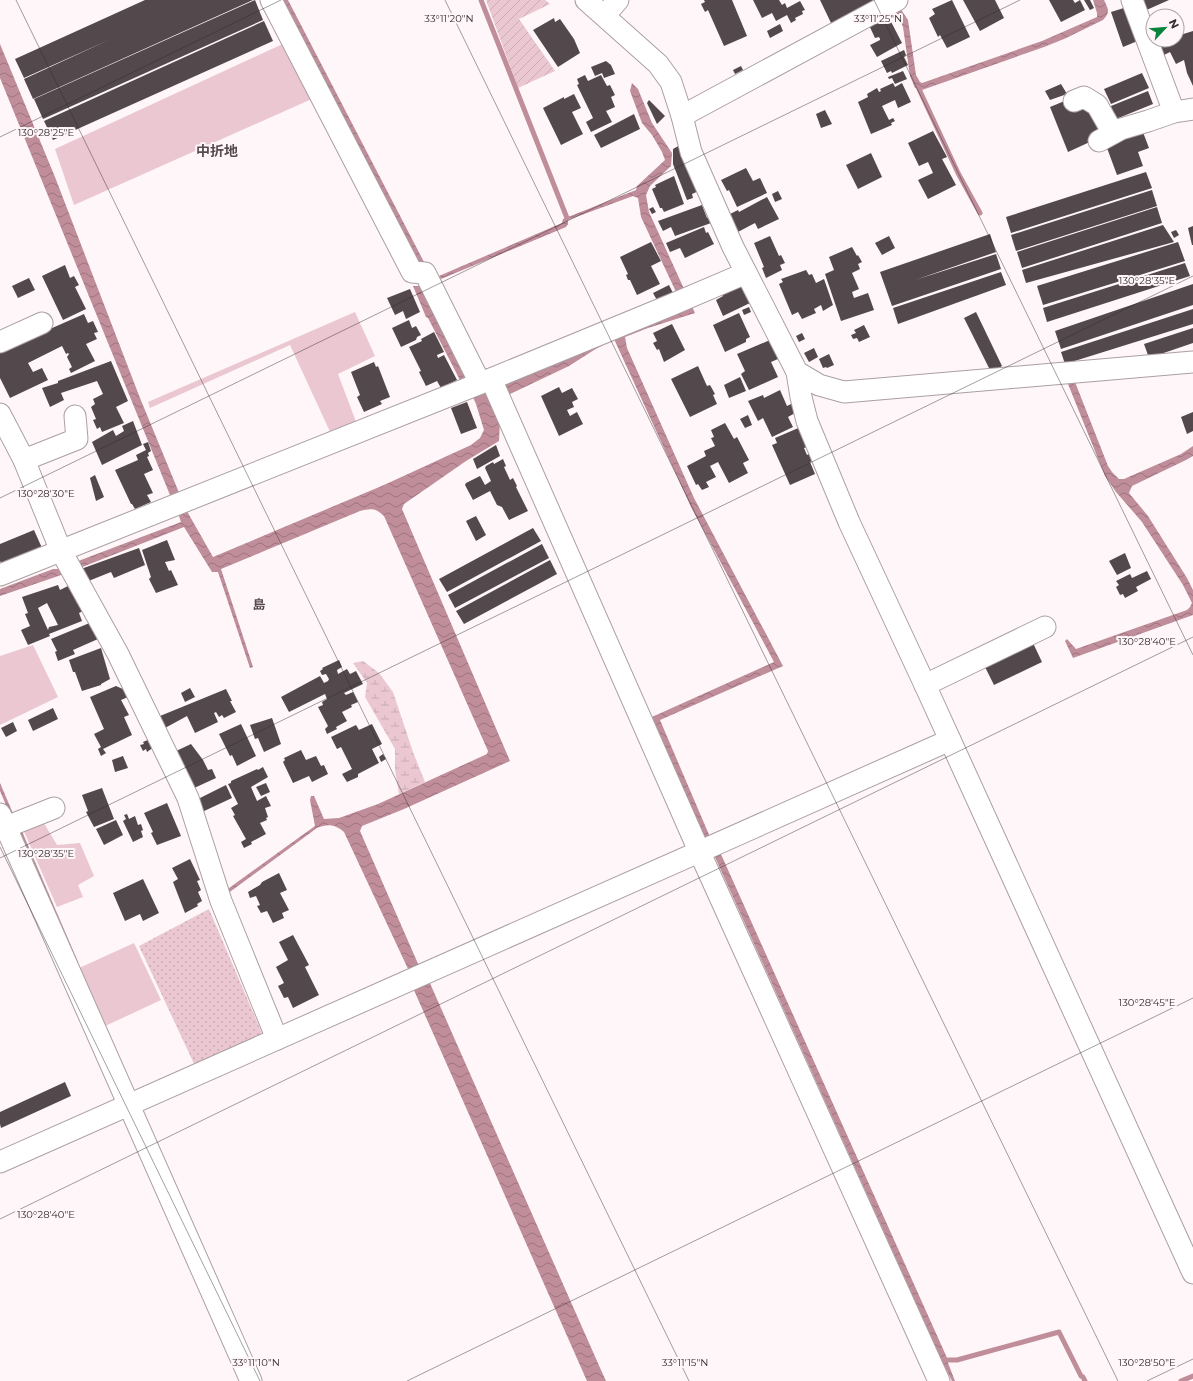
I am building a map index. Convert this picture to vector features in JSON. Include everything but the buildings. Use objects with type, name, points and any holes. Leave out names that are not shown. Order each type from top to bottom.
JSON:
[{"type":"street","points":[[271,0],[412,272],[425,273],[486,381],[939,1381]]},
{"type":"street","points":[[586,0],[611,8],[658,64],[671,82],[682,116],[691,152],[733,247],[797,372],[807,421],[849,522],[925,685],[1193,1273]]},
{"type":"street","points":[[682,116],[897,0]]},
{"type":"street","points":[[1074,101],[1084,97],[1097,105],[1106,137],[1121,128],[1184,111],[1132,0]]},
{"type":"street","points":[[0,575],[486,381],[671,305],[746,272]]},
{"type":"street","points":[[0,342],[42,323]]},
{"type":"street","points":[[797,372],[820,385],[844,392],[1193,362]]},
{"type":"street","points":[[0,414],[24,460],[61,551],[118,654],[188,798],[221,901],[277,1039]]},
{"type":"street","points":[[24,460],[77,439],[75,416]]},
{"type":"street","points":[[925,685],[1045,627]]},
{"type":"street","points":[[0,1162],[128,1104],[700,853],[950,740]]},
{"type":"street","points":[[54,808],[3,821],[251,1381]]},
{"type":"green space","points":[[486,0],[545,0],[550,4],[519,19],[555,71],[518,88]]},
{"type":"green space","points":[[285,43],[314,98],[74,205],[55,149]]},
{"type":"green space","points":[[355,312],[375,356],[338,374],[358,427],[332,436],[290,345],[150,408],[148,402]]},
{"type":"green space","points":[[33,645],[58,697],[0,725],[0,656]]},
{"type":"green space","points":[[363,661],[379,673],[393,692],[413,752],[425,782],[399,794],[395,770],[395,749],[365,697],[367,683],[353,663]]},
{"type":"green space","points":[[42,820],[57,845],[80,843],[94,876],[78,885],[83,897],[57,907],[23,829]]},
{"type":"green space","points":[[209,909],[264,1038],[196,1068],[139,946]]},
{"type":"green space","points":[[134,943],[161,1000],[101,1028],[77,969]]},
{"type":"water","points":[[282,0],[288,0],[424,262],[420,264]]},
{"type":"water","points":[[886,0],[900,8],[908,20],[916,75],[922,83],[1042,41],[1097,17],[1093,0],[1104,0],[1108,13],[1103,20],[1064,39],[922,90],[915,88],[910,76],[903,27],[898,16]]},
{"type":"water","points":[[0,44],[55,177],[140,398],[180,495],[172,500],[0,78]]},
{"type":"water","points":[[632,83],[638,89],[652,123],[672,153],[671,166],[650,186],[646,195],[649,212],[695,313],[625,337],[627,348],[694,498],[783,666],[660,720],[710,837],[705,839],[652,717],[774,662],[691,507],[614,339],[569,366],[508,395],[505,383],[684,309],[641,217],[638,198],[633,196],[568,220],[566,227],[441,279],[439,276],[562,223],[563,219],[636,190],[637,186],[665,160],[652,135],[642,123],[630,91]]},
{"type":"water","points":[[413,286],[420,286],[482,389],[488,394],[500,420],[499,441],[466,461],[404,504],[402,509],[510,761],[404,809],[362,826],[360,831],[419,966],[409,971],[344,832],[337,827],[328,825],[317,828],[227,894],[225,891],[315,826],[310,800],[311,796],[314,796],[324,819],[339,818],[378,804],[487,754],[488,751],[384,516],[373,509],[360,511],[221,569],[253,667],[250,668],[218,572],[212,572],[184,527],[67,573],[0,596],[0,589],[53,569],[64,569],[73,563],[181,522],[177,510],[184,506],[213,557],[384,485],[471,445],[480,438],[484,430],[476,404],[470,391],[462,384],[428,318],[426,317]]},
{"type":"water","points":[[1075,382],[1108,466],[1119,479],[1124,479],[1181,454],[1193,446],[1193,456],[1132,486],[1129,493],[1148,516],[1187,578],[1193,590],[1193,615],[1073,658],[1065,641],[1067,639],[1076,649],[1187,610],[1192,603],[1183,585],[1142,522],[1116,492],[1105,476],[1068,384]]},
{"type":"water","points":[[0,783],[15,818],[12,819],[0,791]]},
{"type":"water","points":[[21,829],[78,962],[76,963],[18,831]]},
{"type":"water","points":[[720,852],[948,1360],[955,1381],[952,1381],[944,1365],[941,1364],[942,1361],[714,855]]},
{"type":"water","points":[[429,981],[606,1381],[587,1381],[413,988]]},
{"type":"waterway","points":[[481,0],[567,218]]},
{"type":"waterway","points":[[919,89],[958,173],[980,213]]},
{"type":"waterway","points":[[948,1360],[957,1360],[1059,1332],[1085,1381]]},
{"type":"waterway","points":[[1181,1381],[1193,1376]]},
{"type":"district","name":"中折地","points":[[217,151]]},
{"type":"district","name":"島","points":[[259,604]]}]
